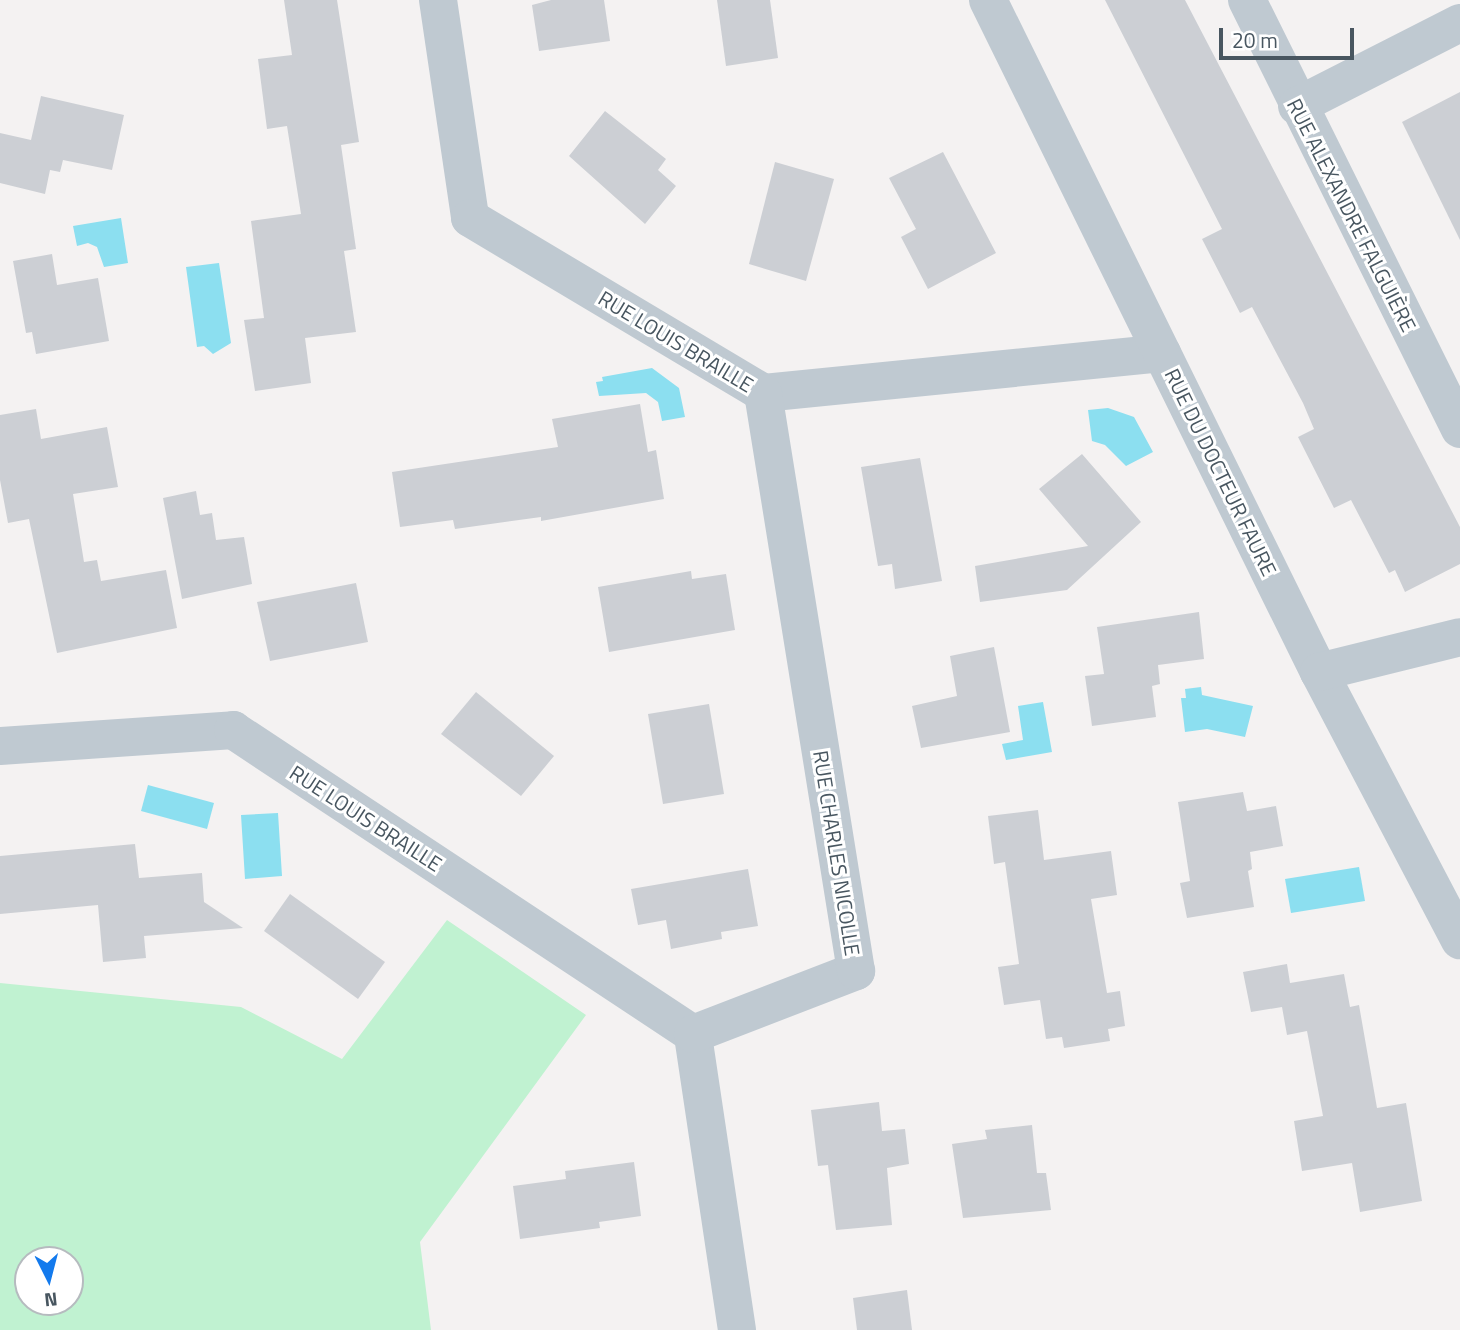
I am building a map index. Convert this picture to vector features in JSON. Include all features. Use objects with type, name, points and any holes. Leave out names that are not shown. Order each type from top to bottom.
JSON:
[{"type":"street","name":"RUE LOUIS BRAILLE","points":[[438,0],[470,218],[763,393],[1162,353]]},
{"type":"street","name":"RUE DU DOCTEUR FAURE","points":[[988,0],[1319,672],[1460,940]]},
{"type":"street","name":"RUE ALEXANDRE FALGUIÈRE","points":[[1247,0],[1297,106],[1460,429]]},
{"type":"street","points":[[1297,106],[1460,23]]},
{"type":"street","name":"RUE CHARLES NICOLLE","points":[[694,1034],[856,971],[763,393]]},
{"type":"street","points":[[1319,672],[1460,637]]},
{"type":"street","name":"RUE LOUIS BRAILLE","points":[[0,746],[233,730],[694,1034]]},
{"type":"street","points":[[694,1034],[737,1330]]},
{"type":"green space","points":[[447,920],[586,1015],[420,1242],[431,1330],[0,1330],[0,983],[241,1007],[342,1059]]},
{"type":"water","points":[[121,218],[128,263],[104,267],[97,247],[88,243],[77,246],[73,226]]},
{"type":"water","points":[[219,263],[231,343],[213,354],[204,346],[197,347],[186,267]]},
{"type":"water","points":[[652,368],[679,388],[685,417],[662,421],[658,402],[646,393],[599,396],[596,382],[603,381],[602,377]]},
{"type":"water","points":[[1108,408],[1134,417],[1153,452],[1126,466],[1105,445],[1092,441],[1088,410]]},
{"type":"water","points":[[1201,687],[1202,695],[1253,706],[1245,737],[1207,729],[1185,732],[1181,698],[1186,698],[1185,689]]},
{"type":"water","points":[[1043,702],[1052,752],[1006,760],[1002,744],[1023,740],[1018,706]]},
{"type":"water","points":[[148,785],[214,803],[207,829],[141,811]]},
{"type":"water","points":[[278,813],[282,876],[245,879],[241,815]]},
{"type":"water","points":[[1359,867],[1365,901],[1291,913],[1285,879]]},
{"type":"building","points":[[284,0],[337,0],[359,142],[341,145],[356,249],[344,251],[356,332],[305,338],[311,383],[255,391],[244,320],[264,318],[251,221],[301,214],[287,126],[267,129],[258,59],[292,55]]},
{"type":"building","points":[[551,0],[604,0],[610,41],[539,51],[532,5]]},
{"type":"building","points":[[717,0],[770,0],[778,58],[726,66]]},
{"type":"building","points":[[1105,0],[1185,0],[1460,527],[1460,564],[1405,592],[1395,570],[1389,573],[1351,500],[1334,508],[1298,437],[1314,429],[1303,403],[1252,307],[1240,313],[1202,239],[1222,229]]},
{"type":"building","points":[[1460,92],[1460,240],[1402,122]]},
{"type":"building","points":[[41,96],[124,115],[112,170],[63,160],[60,172],[50,170],[45,194],[0,183],[0,133],[31,140]]},
{"type":"building","points":[[605,111],[666,159],[658,170],[676,186],[645,224],[569,156]]},
{"type":"building","points":[[943,152],[996,253],[928,289],[901,237],[916,229],[889,178]]},
{"type":"building","points":[[775,162],[834,179],[806,281],[749,264]]},
{"type":"building","points":[[52,254],[57,285],[98,278],[109,341],[36,354],[32,332],[26,333],[13,261]]},
{"type":"building","points":[[640,404],[648,452],[656,450],[664,499],[541,521],[541,517],[455,529],[453,520],[400,527],[392,472],[558,447],[552,419]]},
{"type":"building","points":[[36,409],[41,439],[107,427],[118,487],[73,494],[84,562],[97,560],[101,581],[166,570],[177,628],[57,653],[29,519],[8,523],[0,480],[0,415]]},
{"type":"building","points":[[1082,454],[1141,522],[1067,590],[980,602],[975,566],[1088,546],[1039,489]]},
{"type":"building","points":[[920,458],[942,581],[895,589],[892,564],[878,566],[861,467]]},
{"type":"building","points":[[196,491],[200,515],[212,513],[216,540],[244,537],[252,584],[182,599],[163,498]]},
{"type":"building","points":[[691,571],[692,579],[726,574],[735,630],[609,652],[598,587]]},
{"type":"building","points":[[356,583],[368,642],[270,661],[257,602]]},
{"type":"building","points":[[1199,612],[1204,659],[1158,665],[1160,684],[1152,686],[1156,717],[1092,726],[1085,676],[1104,674],[1097,627]]},
{"type":"building","points":[[994,647],[1010,732],[921,748],[912,706],[957,696],[950,656]]},
{"type":"building","points":[[476,692],[554,756],[521,796],[441,734]]},
{"type":"building","points":[[709,704],[724,794],[663,804],[648,714]]},
{"type":"building","points":[[1243,792],[1247,811],[1276,806],[1283,846],[1250,852],[1252,869],[1248,871],[1254,907],[1187,918],[1180,883],[1190,881],[1178,802]]},
{"type":"building","points":[[1038,810],[1044,860],[1111,851],[1117,895],[1091,899],[1107,993],[1120,991],[1125,1026],[1108,1029],[1110,1041],[1064,1048],[1062,1037],[1046,1039],[1040,1000],[1004,1005],[998,967],[1019,964],[1005,862],[994,864],[988,816]]},
{"type":"building","points":[[135,844],[139,878],[202,873],[204,902],[243,928],[144,936],[146,958],[103,962],[98,905],[0,914],[0,856]]},
{"type":"building","points":[[748,869],[758,926],[721,932],[722,939],[671,949],[666,920],[638,925],[631,889]]},
{"type":"building","points":[[290,894],[385,962],[358,999],[264,931]]},
{"type":"building","points":[[1287,964],[1290,983],[1344,974],[1350,1007],[1359,1005],[1377,1108],[1406,1103],[1422,1201],[1360,1212],[1352,1163],[1302,1171],[1294,1121],[1323,1116],[1307,1031],[1287,1035],[1282,1007],[1251,1012],[1243,972]]},
{"type":"building","points":[[879,1102],[882,1131],[905,1129],[909,1164],[887,1168],[892,1225],[836,1230],[828,1165],[818,1166],[811,1110]]},
{"type":"building","points":[[1032,1125],[1037,1173],[1046,1173],[1051,1210],[963,1218],[952,1144],[987,1139],[985,1130]]},
{"type":"building","points":[[634,1162],[641,1216],[599,1222],[600,1228],[520,1239],[513,1186],[566,1179],[565,1171]]},
{"type":"building","points":[[907,1290],[912,1330],[857,1330],[853,1298]]}]
